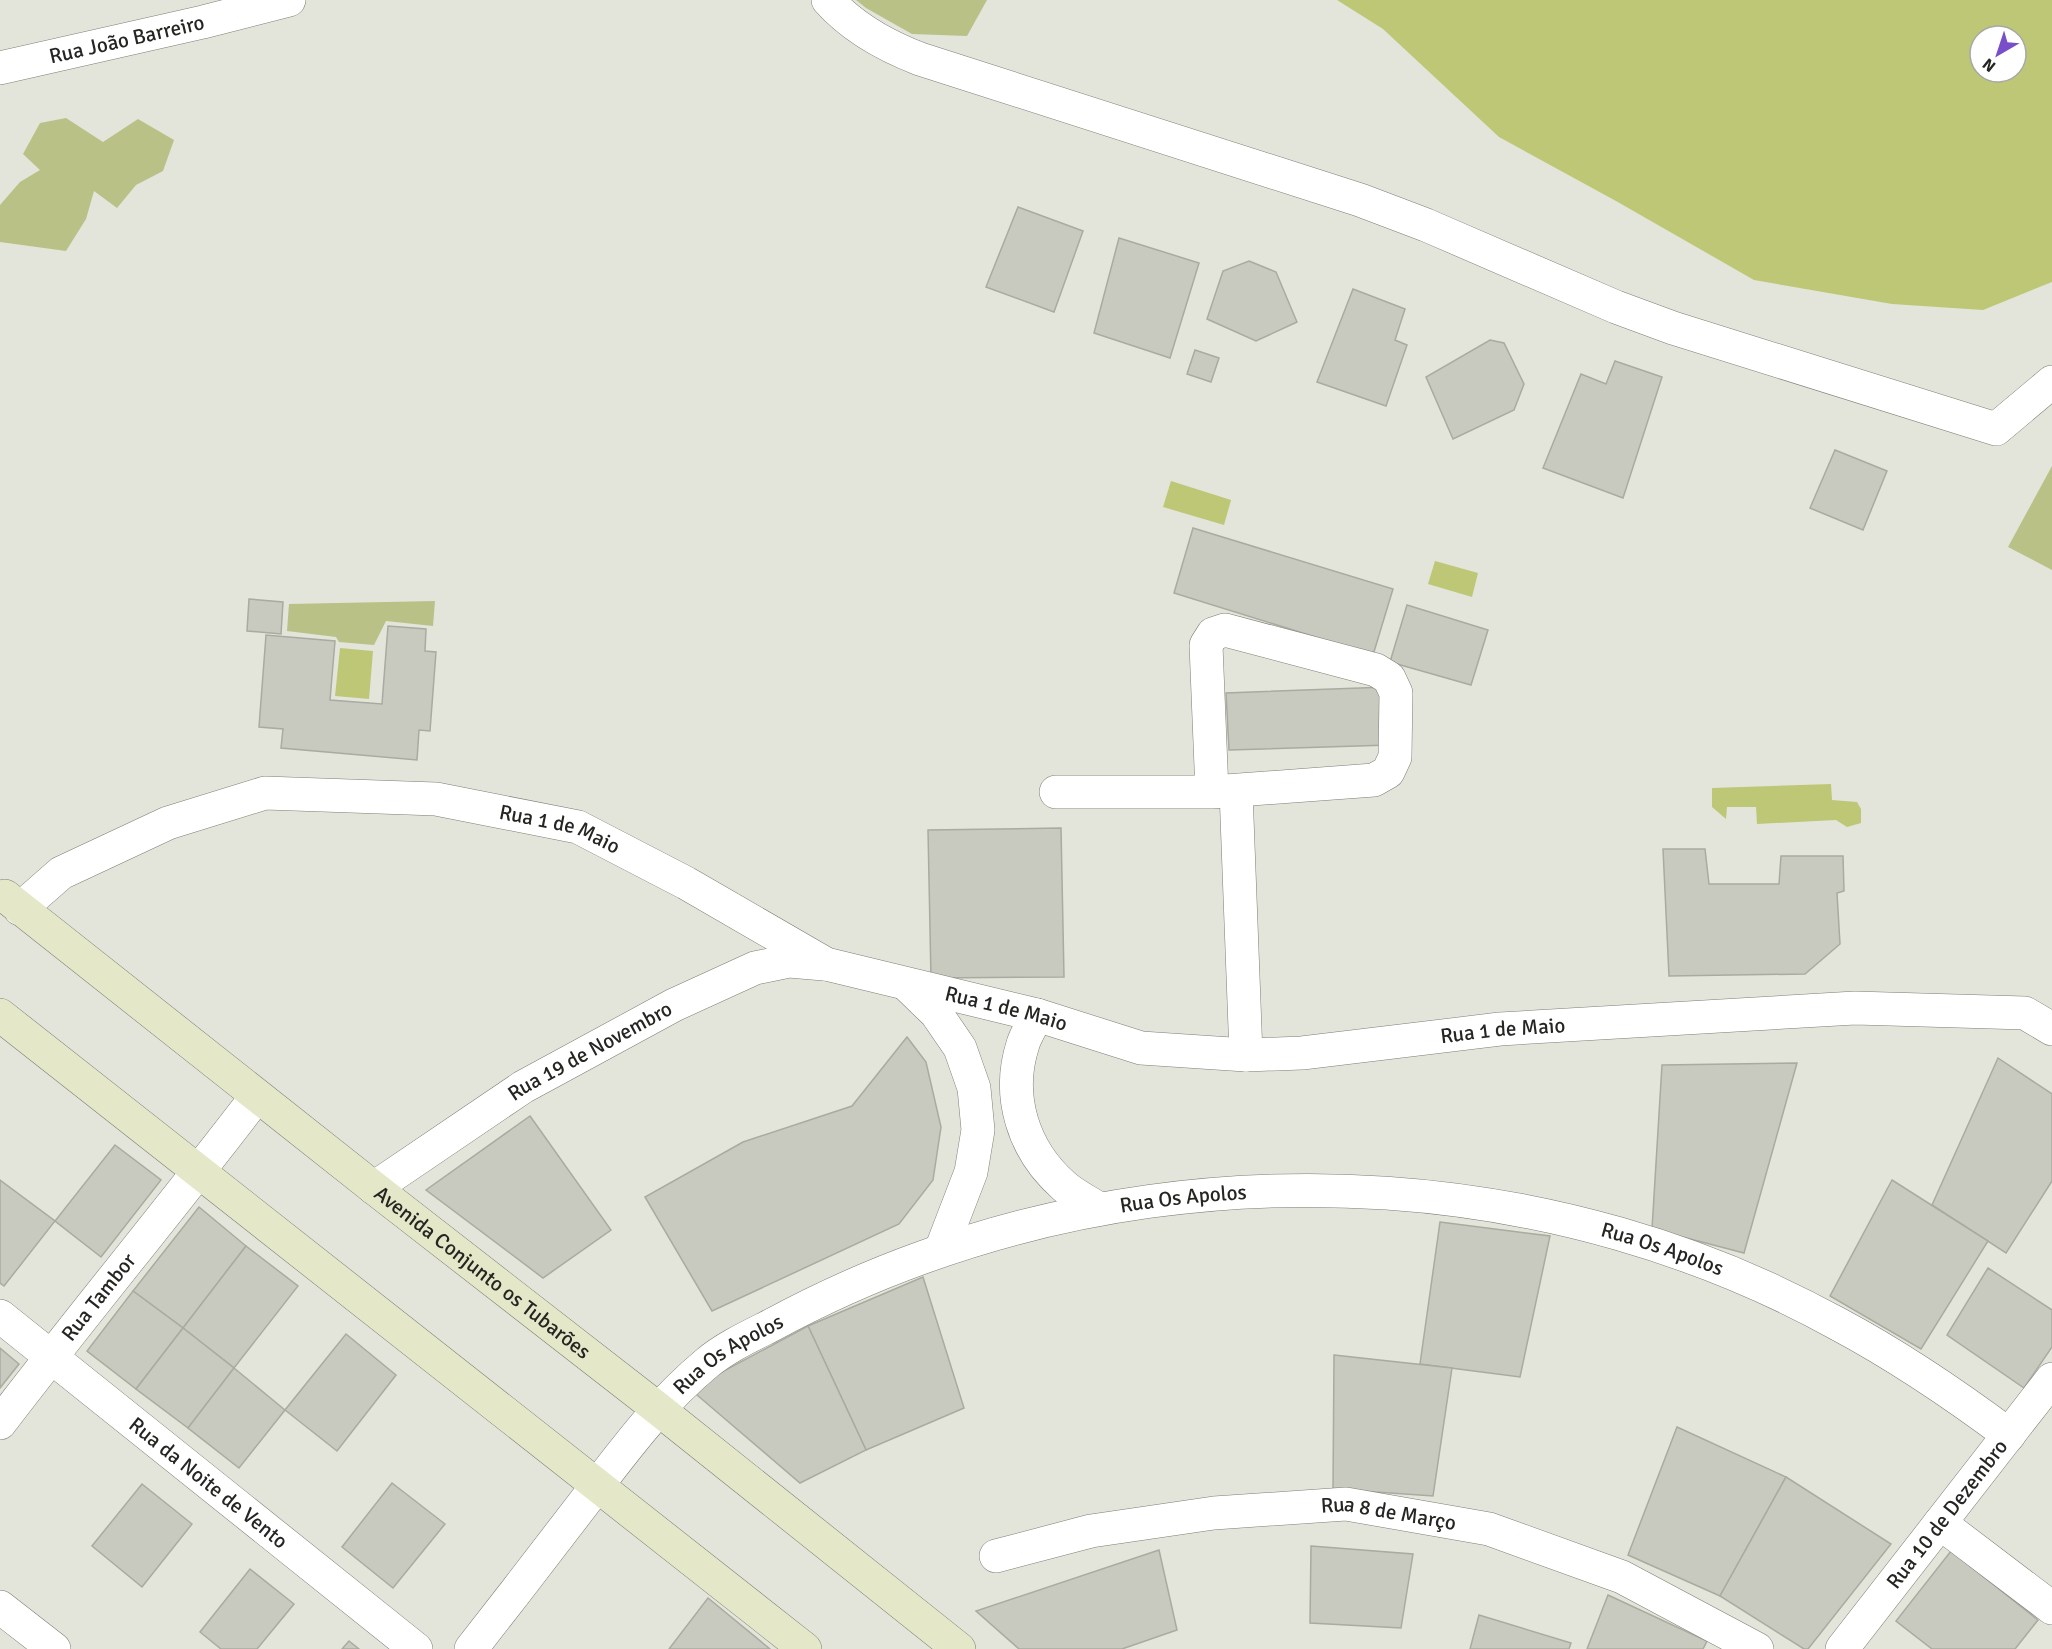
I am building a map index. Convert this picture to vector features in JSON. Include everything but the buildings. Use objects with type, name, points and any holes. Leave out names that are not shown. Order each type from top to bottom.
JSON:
[{"type":"street","name":"Rua João Barreiro","points":[[0,68],[200,11],[289,0]]},
{"type":"street","points":[[828,0],[864,31],[888,46],[920,59],[1360,200],[1426,225],[1616,307],[1853,385],[1996,429],[2052,382]]},
{"type":"street","points":[[1056,792],[1224,791],[1374,780],[1388,772],[1395,757],[1396,693],[1389,678],[1376,670],[1225,630],[1213,634],[1206,645],[1224,791],[1246,1055]]},
{"type":"street","name":"Rua 1 de Maio","points":[[12,902],[61,873],[168,823],[265,793],[436,799],[578,827],[686,882],[826,964],[1037,1015],[1141,1048],[1246,1055],[1302,1053],[1500,1029],[1855,1008],[2025,1013],[2052,1029]]},
{"type":"street","name":"Avenida Conjunto os Tubarões","points":[[12,902],[657,1408],[948,1646]]},
{"type":"street","name":"Rua 19 de Novembro","points":[[374,1188],[523,1087],[674,1005],[755,968],[789,961],[826,964]]},
{"type":"street","points":[[905,984],[936,1013],[960,1048],[974,1088],[978,1131],[971,1172],[941,1250]]},
{"type":"street","points":[[0,1015],[806,1649]]},
{"type":"street","points":[[1037,1015],[1023,1043],[1016,1074],[1017,1106],[1026,1137],[1043,1164],[1065,1187],[1099,1209]]},
{"type":"street","name":"Rua Tambor","points":[[0,1423],[257,1096]]},
{"type":"street","name":"Rua Os Apolos","points":[[471,1649],[657,1408],[710,1360],[755,1334],[846,1288],[941,1250],[1014,1228],[1099,1209],[1167,1198],[1235,1192],[1304,1190],[1373,1192],[1442,1198],[1578,1223],[1709,1264],[1835,1322],[1895,1356],[1953,1394],[2009,1435]]},
{"type":"street","name":"Rua da Noite de Vento","points":[[0,1316],[417,1649]]},
{"type":"street","name":"Rua 10 de Dezembro","points":[[1842,1649],[2052,1379]]},
{"type":"street","name":"Rua 8 de Março","points":[[996,1556],[1091,1531],[1214,1513],[1346,1504],[1489,1529],[1622,1577],[1757,1649]]},
{"type":"street","points":[[1940,1523],[2052,1608]]},
{"type":"street","points":[[0,1607],[54,1649]]},
{"type":"shaded area","points":[[856,0],[987,0],[967,36],[912,34]]},
{"type":"shaded area","points":[[1337,0],[2052,0],[2052,282],[1983,310],[1892,304],[1754,280],[1499,137],[1383,29]]},
{"type":"shaded area","points":[[66,118],[103,142],[138,119],[174,140],[163,171],[136,185],[117,208],[94,191],[86,219],[66,251],[0,242],[0,205],[20,182],[40,170],[23,154],[40,123]]},
{"type":"shaded area","points":[[2052,466],[2052,570],[2008,547]]},
{"type":"shaded area","points":[[1171,481],[1231,500],[1224,525],[1163,507]]},
{"type":"shaded area","points":[[1435,561],[1478,573],[1472,597],[1428,584]]},
{"type":"shaded area","points":[[435,601],[433,626],[386,621],[374,645],[339,642],[336,637],[287,631],[289,604]]},
{"type":"shaded area","points":[[340,648],[373,651],[369,699],[335,696]]},
{"type":"shaded area","points":[[1831,784],[1832,800],[1857,802],[1861,809],[1861,823],[1847,827],[1836,820],[1757,824],[1756,807],[1727,807],[1726,819],[1712,807],[1712,788]]}]
